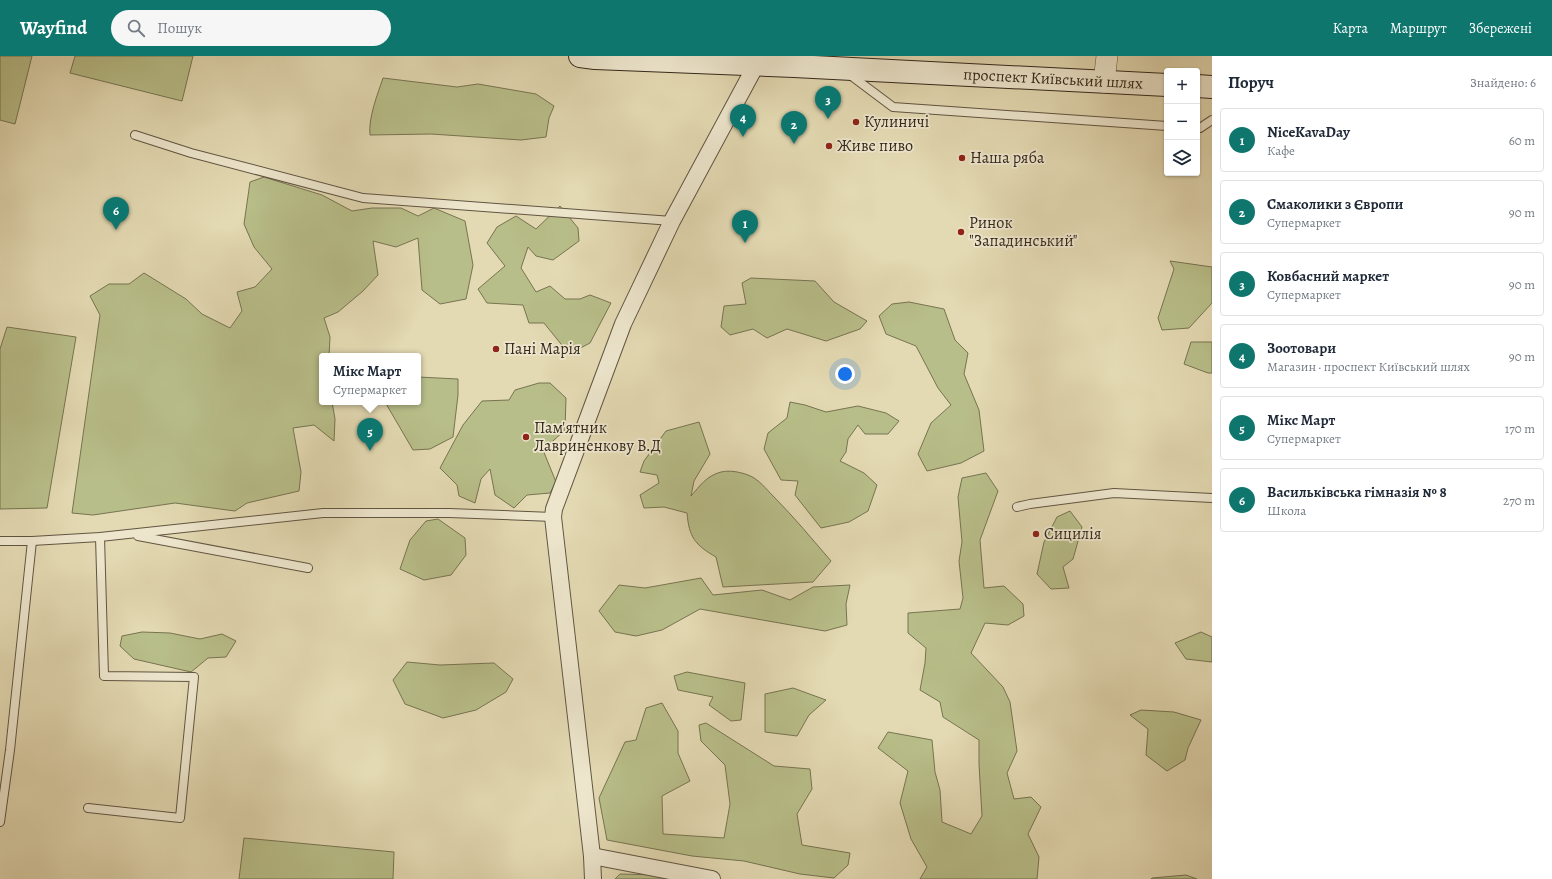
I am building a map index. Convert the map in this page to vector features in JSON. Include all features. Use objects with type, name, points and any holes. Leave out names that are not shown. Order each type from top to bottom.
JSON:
[{"type":"main road","name":"проспект Київський шлях","points":[[580,56],[595,58],[1164,85]]},
{"type":"main road","points":[[1200,86],[1212,87]]},
{"type":"street","points":[[1104,82],[1107,56]]},
{"type":"street","points":[[593,879],[592,856],[553,517],[554,509],[622,324],[672,222],[756,65]]},
{"type":"street","points":[[592,856],[712,879]]},
{"type":"lane","points":[[842,69],[893,107],[1164,126]]},
{"type":"lane","points":[[1200,128],[1212,120]]},
{"type":"lane","points":[[135,135],[191,153],[363,198],[672,222]]},
{"type":"lane","points":[[1017,507],[1114,493],[1212,498]]},
{"type":"lane","points":[[0,540],[32,541],[100,537],[323,513],[449,513],[553,517]]},
{"type":"lane","points":[[128,534],[308,568]]},
{"type":"lane","points":[[88,808],[180,818],[194,677],[104,676],[100,537]]},
{"type":"lane","points":[[0,822],[10,750],[32,541]]},
{"type":"green space","points":[[0,56],[32,56],[15,124],[0,120]]},
{"type":"green space","points":[[75,56],[193,56],[182,101],[70,73]]},
{"type":"green space","points":[[383,78],[457,87],[478,84],[536,94],[554,106],[549,118],[546,137],[521,140],[431,134],[370,135],[370,121]]},
{"type":"green space","points":[[264,177],[322,195],[352,211],[372,208],[401,208],[418,216],[434,208],[465,221],[473,265],[466,299],[440,304],[422,290],[418,238],[396,247],[373,241],[378,275],[363,291],[338,312],[324,318],[330,337],[329,353],[319,353],[319,405],[333,405],[335,419],[334,441],[314,425],[293,428],[301,472],[299,491],[247,503],[235,511],[175,503],[93,515],[72,513],[100,315],[90,296],[109,284],[129,284],[144,273],[186,299],[202,314],[230,328],[242,311],[237,292],[255,287],[272,269],[254,247],[244,224],[250,182]]},
{"type":"green space","points":[[560,206],[578,228],[579,241],[553,260],[536,256],[528,247],[521,268],[536,292],[550,286],[565,299],[580,299],[590,295],[611,303],[590,343],[569,354],[544,323],[529,323],[523,305],[487,303],[478,289],[505,266],[487,243],[497,227],[516,216],[536,229]]},
{"type":"green space","points":[[1170,261],[1212,267],[1212,303],[1189,328],[1162,330],[1158,318],[1174,269]]},
{"type":"green space","points":[[751,278],[815,281],[834,302],[867,321],[860,329],[826,341],[787,329],[767,338],[753,329],[730,335],[721,327],[724,306],[746,304],[742,283]]},
{"type":"green space","points":[[909,302],[944,309],[955,340],[968,353],[964,374],[979,410],[984,451],[961,463],[927,471],[918,454],[931,423],[951,405],[938,388],[916,346],[886,334],[879,316],[892,304]]},
{"type":"green space","points":[[7,327],[76,337],[47,508],[0,509],[0,349]]},
{"type":"green space","points":[[1191,342],[1212,342],[1212,373],[1208,373],[1184,364]]},
{"type":"green space","points":[[421,377],[458,379],[458,395],[453,437],[430,449],[413,450],[387,405],[421,405]]},
{"type":"green space","points":[[539,383],[550,383],[566,398],[565,430],[543,450],[556,482],[550,493],[527,495],[514,508],[495,495],[490,469],[481,479],[475,503],[459,496],[457,485],[440,468],[463,425],[482,401],[509,400],[515,390]]},
{"type":"green space","points":[[790,402],[826,412],[858,406],[886,413],[899,421],[888,434],[865,434],[858,425],[848,439],[846,452],[840,461],[864,473],[877,485],[868,511],[849,522],[821,528],[795,495],[798,481],[781,480],[764,449],[768,433],[787,418]]},
{"type":"green space","points":[[699,422],[710,454],[694,481],[691,496],[707,479],[721,472],[738,472],[756,479],[789,512],[831,561],[813,582],[723,587],[716,557],[694,540],[689,528],[687,513],[664,507],[644,508],[640,495],[659,483],[657,475],[640,472],[644,461],[666,431]]},
{"type":"green space","points":[[986,473],[998,491],[980,540],[984,588],[1004,586],[1023,604],[1024,616],[1008,625],[985,623],[971,653],[1003,687],[1010,702],[1017,751],[1007,773],[1014,799],[1031,797],[1041,807],[1028,834],[1039,857],[1037,879],[920,879],[927,867],[911,839],[900,803],[908,771],[878,748],[888,732],[932,740],[935,772],[940,790],[942,822],[971,834],[982,816],[979,740],[943,717],[940,702],[920,690],[926,648],[908,633],[908,613],[960,609],[963,598],[959,561],[962,542],[958,497],[962,478]]},
{"type":"green space","points":[[1070,511],[1082,527],[1073,559],[1063,567],[1069,588],[1051,589],[1037,574],[1044,542],[1057,517]]},
{"type":"green space","points":[[438,519],[465,538],[466,555],[451,575],[424,580],[400,569],[410,540],[426,521]]},
{"type":"green space","points":[[701,578],[713,595],[762,590],[790,600],[813,587],[850,585],[846,604],[847,625],[825,631],[700,609],[662,630],[636,636],[615,632],[599,611],[619,585],[645,588]]},
{"type":"green space","points":[[142,632],[170,633],[200,639],[222,634],[236,641],[226,657],[208,658],[191,672],[134,659],[120,646],[122,636]]},
{"type":"green space","points":[[1201,632],[1212,637],[1212,662],[1186,659],[1175,643]]},
{"type":"green space","points":[[407,662],[440,665],[494,663],[513,679],[506,692],[476,710],[443,718],[405,704],[393,680]]},
{"type":"green space","points":[[687,672],[745,683],[741,720],[731,721],[709,705],[713,697],[678,690],[674,676]]},
{"type":"green space","points":[[793,688],[826,700],[809,715],[797,736],[765,732],[765,694]]},
{"type":"green space","points":[[662,703],[678,731],[678,753],[690,781],[662,796],[663,834],[724,838],[730,804],[725,765],[701,741],[699,725],[706,723],[774,766],[810,769],[812,789],[797,814],[802,845],[850,853],[848,865],[834,878],[800,874],[744,861],[692,856],[607,840],[599,798],[625,742],[636,740],[646,708]]},
{"type":"green space","points":[[1141,710],[1174,712],[1201,720],[1188,748],[1185,760],[1167,771],[1146,755],[1148,729],[1130,715]]},
{"type":"green space","points":[[244,838],[394,852],[393,879],[239,879]]},
{"type":"green space","points":[[620,874],[662,875],[680,879],[615,879]]},
{"type":"green space","points":[[1186,875],[1197,879],[1151,879],[1152,878]]},
{"type":"place","name":"Ковбасний маркет","points":[[828,119]]},
{"type":"place","name":"Кулиничі","points":[[856,122]]},
{"type":"place","name":"Зоотовари","points":[[743,137]]},
{"type":"place","name":"Смаколики з Європи","points":[[794,144]]},
{"type":"place","name":"Живе пиво","points":[[829,146]]},
{"type":"place","name":"Наша ряба","points":[[962,158]]},
{"type":"place","name":"Васильківська гімназія № 8","points":[[116,230]]},
{"type":"place","name":"Ринок \"Западинський\"","points":[[961,232]]},
{"type":"place","name":"NiceKavaDay","points":[[745,243]]},
{"type":"place","name":"Панi Марiя","points":[[496,349]]},
{"type":"place","name":"Пам'ятник Лавриненкову В.Д","points":[[526,437]]},
{"type":"place","name":"Мікс Март","points":[[370,451]]},
{"type":"place","name":"Сицилія","points":[[1036,534]]}]
